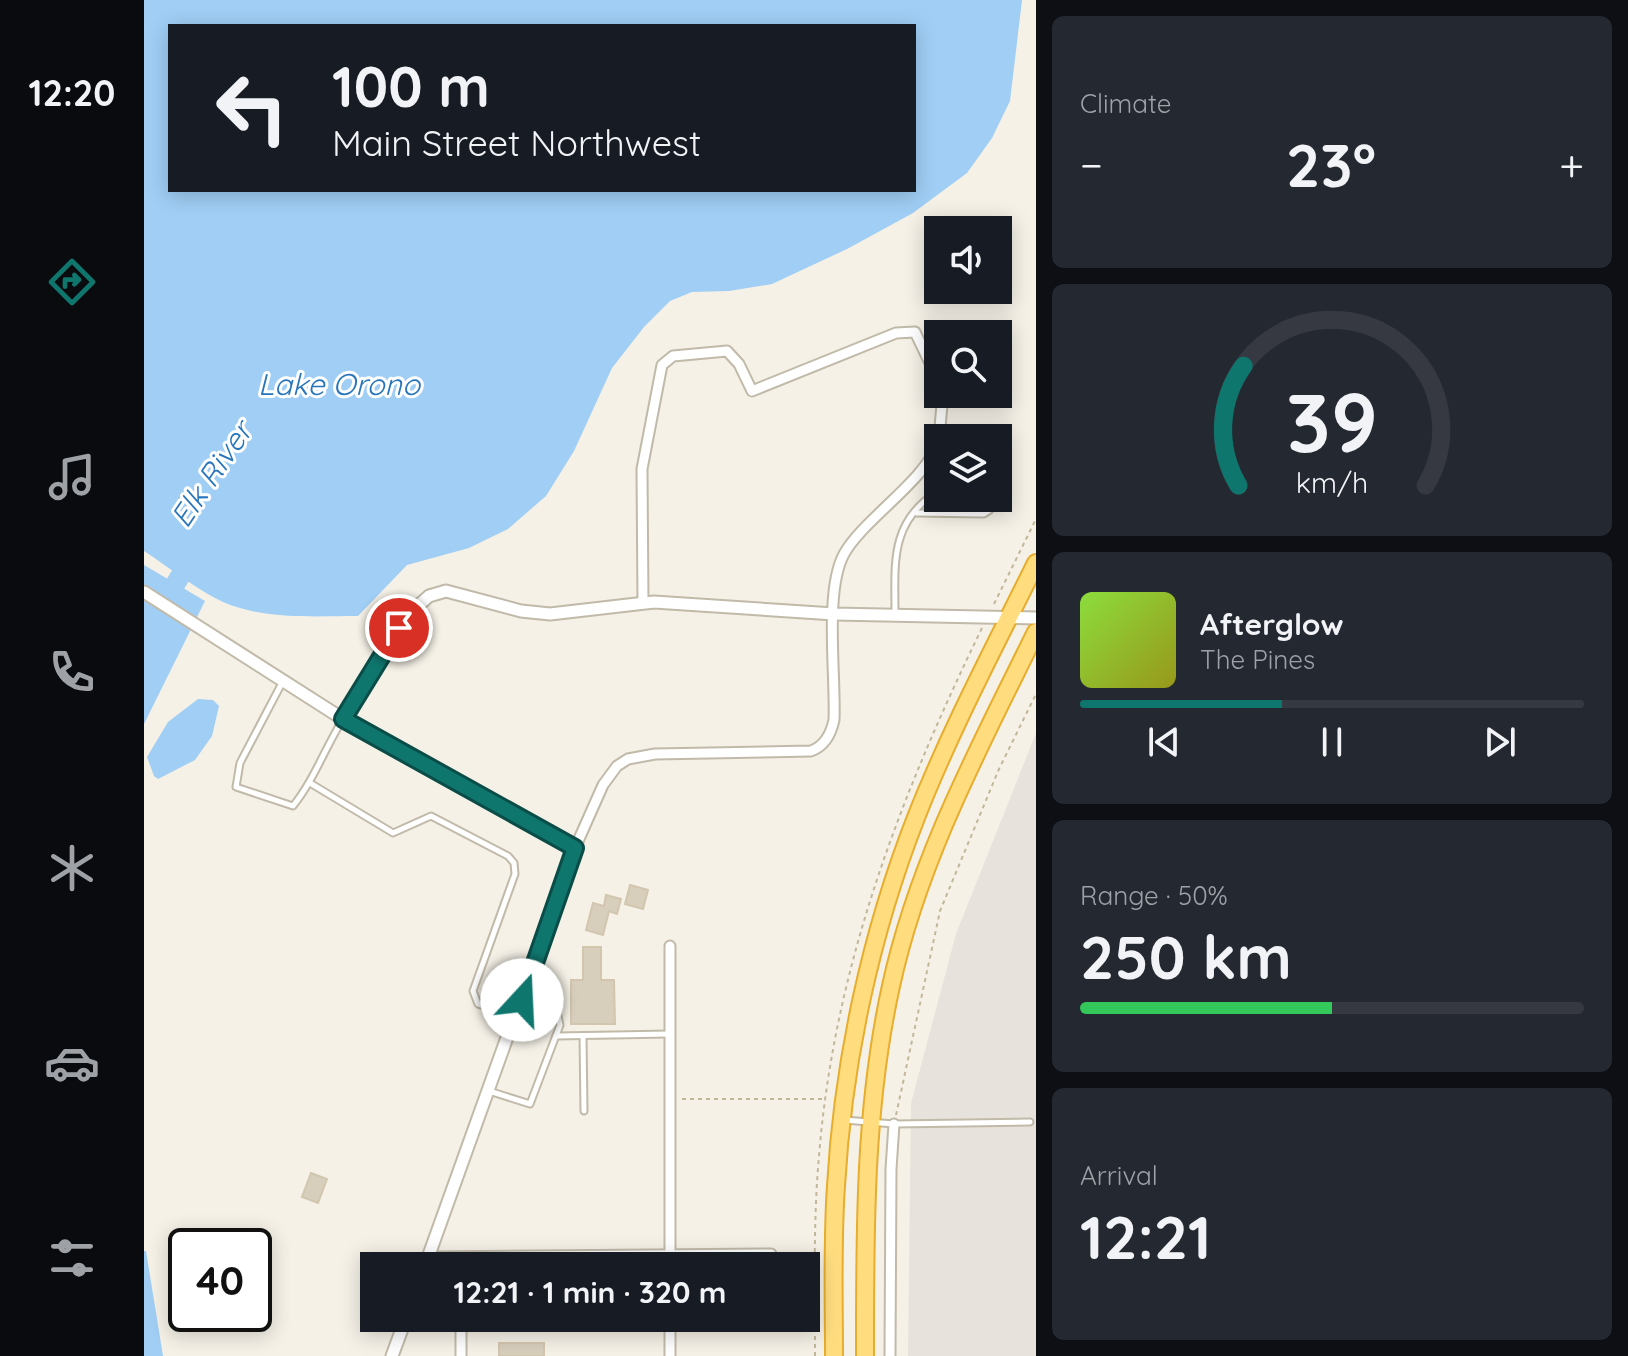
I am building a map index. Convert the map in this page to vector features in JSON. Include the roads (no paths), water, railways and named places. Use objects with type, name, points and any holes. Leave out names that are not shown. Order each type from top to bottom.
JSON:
[{"type":"highway","points":[[834,1356],[834,1231],[843,1120],[859,1013],[894,882],[931,783],[1036,563]]},
{"type":"highway","points":[[865,1356],[866,1188],[870,1122],[889,996],[915,902],[947,818],[1036,632]]},
{"type":"street","points":[[643,603],[642,469],[647,428],[662,365],[673,356],[727,351],[739,364],[752,391],[896,333],[915,332],[924,351]]},
{"type":"street","points":[[430,1252],[575,848],[603,785],[617,766],[628,759],[655,754],[811,751],[819,748],[832,730],[834,720],[836,580],[844,554],[924,463]]},
{"type":"street","points":[[343,719],[399,628],[419,603],[446,591],[521,611],[550,614],[643,603],[834,614],[1036,618]]},
{"type":"street","points":[[144,592],[343,719],[575,848]]},
{"type":"street","points":[[670,946],[670,1252]]},
{"type":"street","points":[[890,1356],[894,1124]]},
{"type":"street","points":[[392,1356],[401,1332]]},
{"type":"street","points":[[461,1332],[461,1356]]},
{"type":"street","points":[[670,1332],[670,1356]]},
{"type":"lane","points":[[895,616],[899,534],[924,504]]},
{"type":"lane","points":[[915,513],[987,512]]},
{"type":"lane","points":[[283,681],[240,763],[236,787],[293,806],[310,783],[343,719]]},
{"type":"lane","points":[[310,783],[393,833],[431,816],[508,856],[514,863],[515,874],[473,991],[478,1004],[515,1017]]},
{"type":"lane","points":[[489,1091],[530,1104],[560,1025],[556,1007],[522,1000]]},
{"type":"lane","points":[[556,1036],[670,1034]]},
{"type":"lane","points":[[583,1036],[584,1111]]},
{"type":"lane","points":[[843,1120],[894,1124],[1030,1122]]},
{"type":"water","name":"Lake Orono","points":[[144,0],[1022,0],[1010,101],[992,138],[967,173],[913,213],[847,249],[772,284],[729,291],[692,292],[670,301],[644,327],[612,368],[574,451],[546,496],[508,529],[469,548],[407,565],[358,616],[290,616],[255,612],[223,602],[144,551]]},
{"type":"water","points":[[144,565],[205,601],[144,724]]},
{"type":"water","points":[[198,699],[213,700],[219,706],[212,736],[195,760],[158,779],[147,757],[168,722]]},
{"type":"water","points":[[146,1251],[163,1356],[144,1356]]},
{"type":"waterway","name":"Elk River","points":[[144,637],[195,551]]}]
